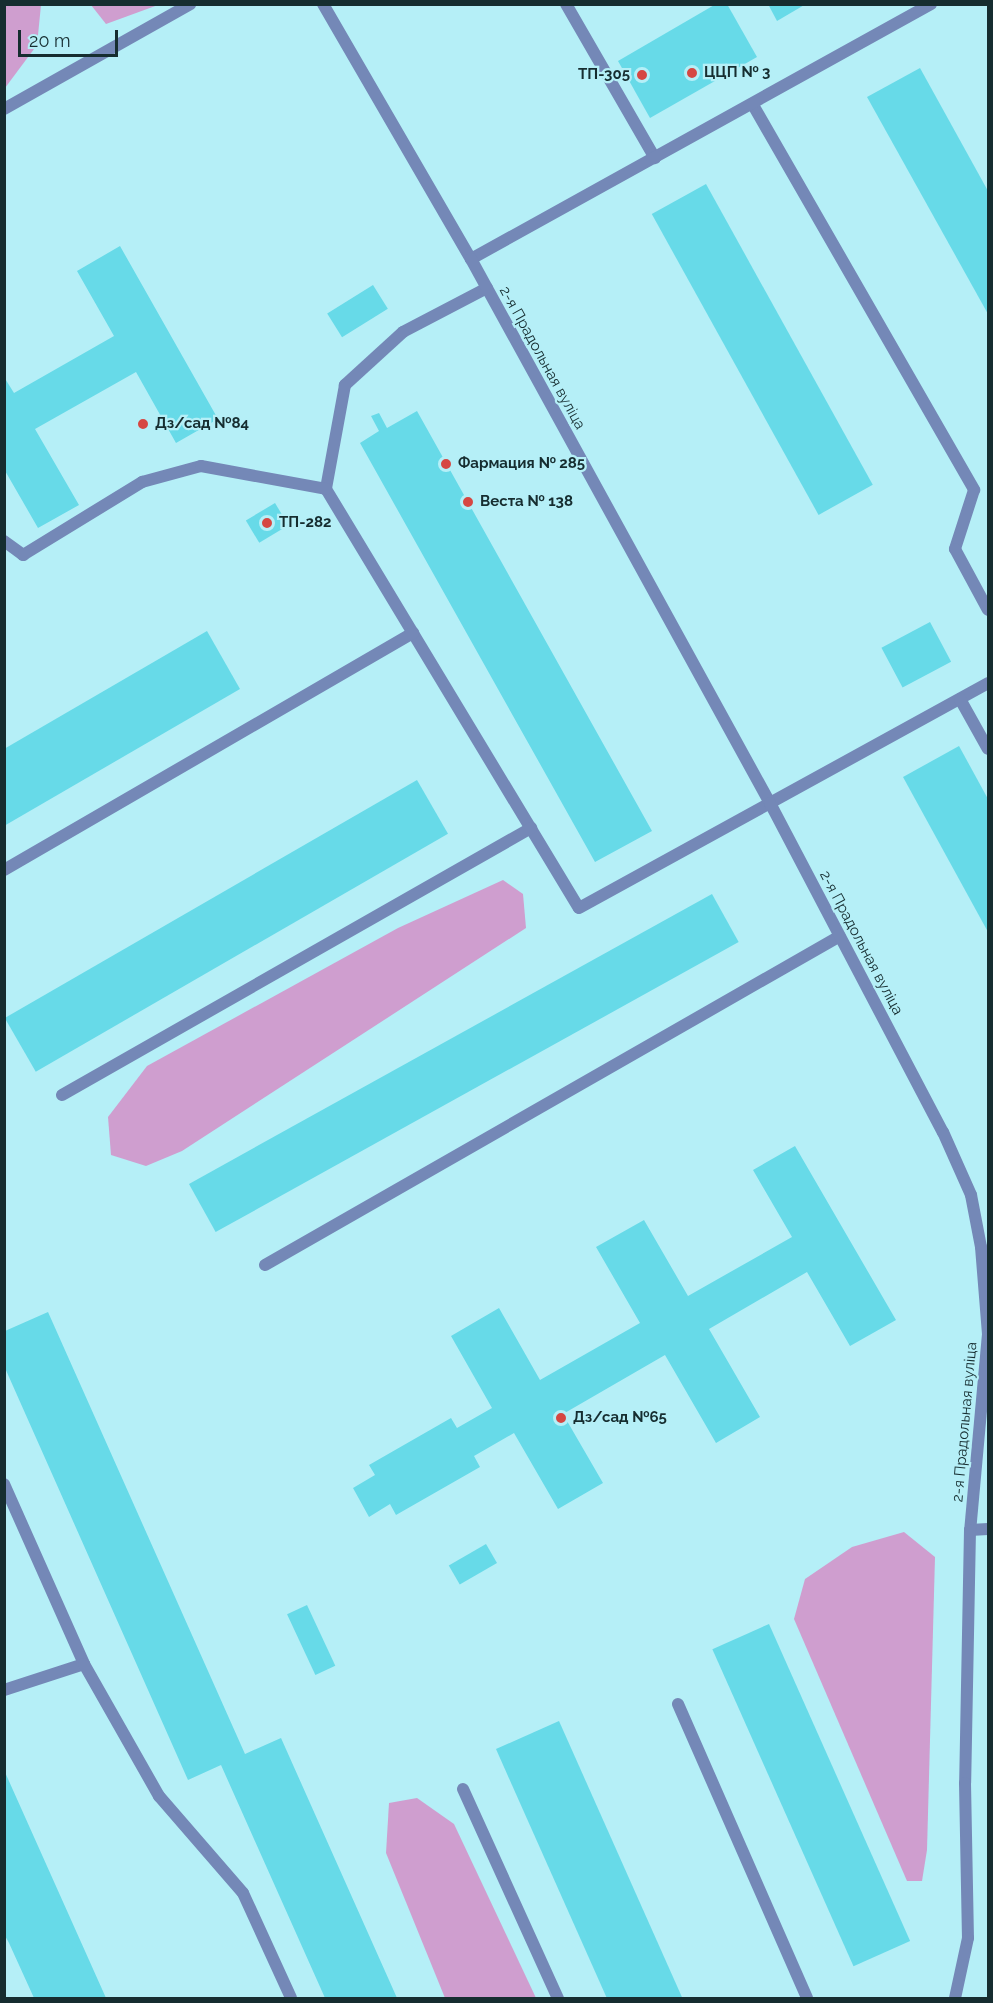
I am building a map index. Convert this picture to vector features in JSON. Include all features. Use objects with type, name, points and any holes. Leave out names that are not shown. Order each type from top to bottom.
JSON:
[{"type":"street","points":[[4,109],[189,4]]},
{"type":"street","name":"2-я Прадольная вуліца","points":[[323,4],[471,259],[770,803],[943,1132],[971,1195],[981,1247],[988,1333],[970,1530],[965,1783],[968,1938],[955,1998]]},
{"type":"street","points":[[566,4],[655,158]]},
{"type":"street","points":[[471,259],[753,105],[931,4]]},
{"type":"street","points":[[753,105],[974,490],[955,549],[988,610]]},
{"type":"street","points":[[487,288],[403,332],[345,385],[326,489],[579,908],[988,683]]},
{"type":"street","points":[[4,541],[23,555],[142,482],[201,466],[326,489]]},
{"type":"street","points":[[4,870],[413,633]]},
{"type":"street","points":[[960,699],[988,749]]},
{"type":"street","points":[[62,1095],[531,828]]},
{"type":"street","points":[[265,1265],[840,936]]},
{"type":"street","points":[[4,1484],[84,1664],[159,1796],[243,1893],[291,1998]]},
{"type":"street","points":[[970,1530],[988,1529]]},
{"type":"street","points":[[4,1690],[84,1664]]},
{"type":"street","points":[[678,1704],[807,1998]]},
{"type":"street","points":[[463,1789],[558,1998]]},
{"type":"shaded area","points":[[5,4],[41,5],[37,45],[5,88]]},
{"type":"shaded area","points":[[91,5],[158,5],[106,24]]},
{"type":"shaded area","points":[[503,880],[523,894],[526,928],[182,1151],[146,1166],[111,1155],[108,1117],[147,1066],[398,928]]},
{"type":"shaded area","points":[[904,1532],[935,1557],[927,1850],[922,1881],[907,1881],[794,1619],[805,1579],[852,1547]]},
{"type":"shaded area","points":[[417,1798],[454,1824],[536,1998],[445,1998],[386,1853],[389,1803]]},
{"type":"building","name":"ЦЦП № 3","points":[[716,4],[727,4],[757,57],[650,118],[618,61]]},
{"type":"building","points":[[768,4],[806,4],[777,21]]},
{"type":"building","points":[[920,68],[988,191],[988,314],[867,97]]},
{"type":"building","points":[[706,184],[873,485],[819,515],[652,214]]},
{"type":"building","points":[[120,246],[218,419],[176,443],[136,372],[35,429],[79,505],[38,528],[4,469],[4,377],[14,393],[114,336],[77,271]]},
{"type":"building","points":[[373,285],[388,309],[342,337],[327,314]]},
{"type":"building","points":[[417,411],[652,831],[595,862],[360,443],[379,431],[371,416],[379,413],[387,428]]},
{"type":"building","name":"ТП-282","points":[[275,503],[288,525],[259,543],[246,521]]},
{"type":"building","points":[[930,622],[951,662],[903,688],[881,648]]},
{"type":"building","points":[[207,631],[240,689],[4,826],[4,749]]},
{"type":"building","points":[[959,746],[988,799],[988,932],[903,777]]},
{"type":"building","points":[[417,780],[448,834],[36,1072],[5,1018]]},
{"type":"building","points":[[712,894],[739,942],[216,1232],[189,1184]]},
{"type":"building","points":[[795,1146],[896,1320],[850,1346],[807,1272],[709,1329],[760,1417],[716,1443],[665,1355],[563,1414],[603,1483],[558,1509],[514,1433],[474,1456],[480,1467],[396,1515],[390,1504],[369,1517],[353,1488],[375,1475],[369,1465],[451,1418],[457,1428],[492,1408],[451,1336],[499,1308],[540,1380],[640,1323],[596,1247],[644,1220],[688,1296],[792,1237],[753,1170]]},
{"type":"building","points":[[48,1312],[245,1754],[281,1738],[397,1998],[325,1998],[221,1765],[188,1780],[5,1368],[5,1331]]},
{"type":"building","points":[[486,1544],[497,1563],[460,1585],[449,1566]]},
{"type":"building","points":[[307,1605],[335,1666],[315,1675],[287,1614]]},
{"type":"building","points":[[769,1624],[910,1941],[853,1966],[712,1649]]},
{"type":"building","points":[[559,1721],[682,1998],[607,1998],[496,1749]]},
{"type":"building","points":[[4,1770],[106,1998],[34,1998],[4,1934]]},
{"type":"place","name":"ЦЦП № 3","points":[[692,73]]},
{"type":"place","name":"ТП-305","points":[[642,75]]},
{"type":"place","name":"Дз/сад №84","points":[[143,424]]},
{"type":"place","name":"Фармация № 285","points":[[446,464]]},
{"type":"place","name":"Веста № 138","points":[[468,502]]},
{"type":"place","name":"ТП-282","points":[[267,523]]},
{"type":"place","name":"Дз/сад №65","points":[[561,1418]]}]
